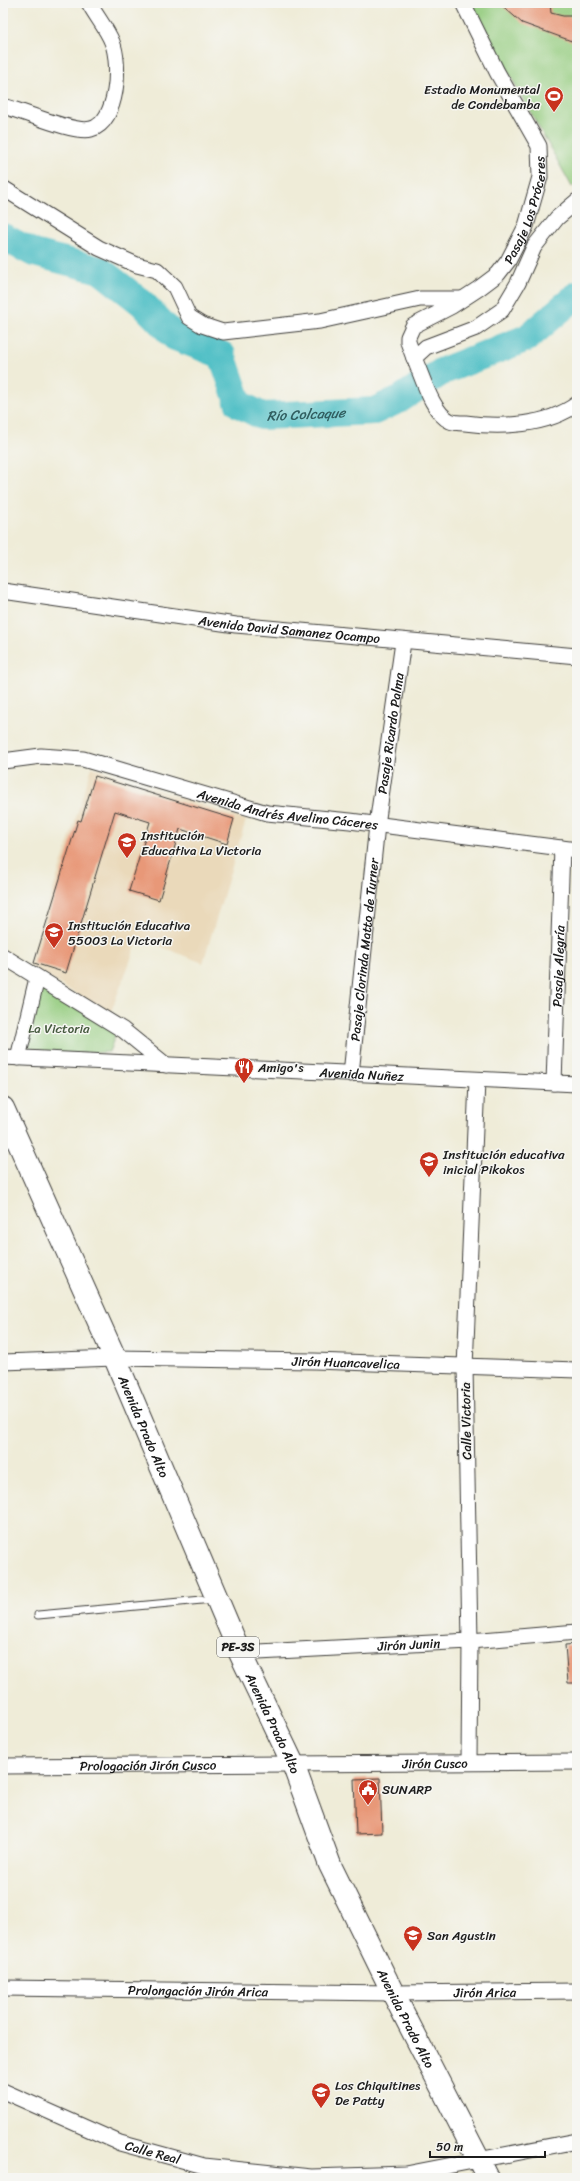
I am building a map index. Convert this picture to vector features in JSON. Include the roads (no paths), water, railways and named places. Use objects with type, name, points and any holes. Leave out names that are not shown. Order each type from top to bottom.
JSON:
[{"type":"highway","name":"Avenida Prado Alto","points":[[3,1108],[115,1358],[240,1653],[293,1764],[330,1865],[393,1993],[484,2169]]},
{"type":"street","points":[[3,106],[21,110],[77,130],[91,129],[102,123],[112,103],[118,73],[112,42],[89,3]]},
{"type":"street","name":"Pasaje Los Próceres","points":[[463,3],[497,72],[538,146],[541,163],[538,189],[531,204],[526,226],[520,240],[498,274],[452,306],[413,326],[408,337],[408,342],[434,405],[449,421],[486,426],[541,420],[569,410],[577,404]]},
{"type":"street","points":[[3,188],[99,248],[136,265],[157,270],[175,287],[189,316],[202,325],[223,332],[320,321],[420,299],[462,299]]},
{"type":"street","points":[[416,361],[426,347],[476,328],[502,310],[518,283],[534,247],[557,218],[577,201]]},
{"type":"street","name":"Avenida David Samanez Ocampo","points":[[3,591],[236,625],[403,642],[577,656]]},
{"type":"street","name":"Pasaje Ricardo Palma","points":[[377,825],[403,642]]},
{"type":"street","name":"Avenida Andrés Avelino Cáceres","points":[[3,761],[42,756],[83,759],[268,813],[577,850]]},
{"type":"street","name":"Pasaje Clorinda Matto de Turner","points":[[351,1074],[377,825]]},
{"type":"street","name":"Pasaje Alegría","points":[[554,1083],[562,848]]},
{"type":"street","points":[[3,956],[123,1030],[166,1064]]},
{"type":"street","points":[[18,1058],[37,978]]},
{"type":"street","name":"Avenida Nuñez","points":[[3,1057],[166,1064],[477,1081],[577,1084]]},
{"type":"street","name":"Calle Victoria","points":[[470,1762],[470,1641],[465,1367],[477,1081]]},
{"type":"street","name":"Jirón Huancavelica","points":[[3,1362],[115,1358],[314,1361],[577,1370]]},
{"type":"street","name":"Jirón Junin","points":[[240,1653],[470,1641],[577,1632]]},
{"type":"street","name":"Jirón Cusco","points":[[293,1764],[577,1762]]},
{"type":"street","name":"Prologación Jirón Cusco","points":[[3,1766],[293,1764]]},
{"type":"street","name":"Prolongación Jirón Arica","points":[[3,1988],[393,1993]]},
{"type":"street","name":"Jirón Arica","points":[[393,1993],[577,1991]]},
{"type":"street","name":"Calle Real","points":[[3,2091],[120,2143],[204,2166],[311,2177],[406,2174],[484,2169],[577,2141]]},
{"type":"lane","points":[[38,1615],[217,1598]]},
{"type":"waterway","name":"Río Colcaque","points":[[3,237],[34,253],[100,270],[142,303],[175,337],[222,355],[239,404],[262,416],[374,411],[400,399],[443,371],[527,338],[577,295]]},
{"type":"place","name":"Estadio Monumental de Condebamba","points":[[554,113]]},
{"type":"place","name":"Institución Educativa La Victoria","points":[[127,859]]},
{"type":"place","name":"Institución Educativa 55003 La Victoria","points":[[54,949]]},
{"type":"place","name":"Amigo's","points":[[244,1084]]},
{"type":"place","name":"Institución educativa inicial Pikokos","points":[[429,1178]]},
{"type":"place","name":"SUNARP","points":[[368,1806]]},
{"type":"place","name":"San Agustin","points":[[413,1952]]},
{"type":"place","name":"Los Chiquitines De Patty","points":[[321,2109]]},
{"type":"park label","name":"La Victoria","points":[[59,1028]]}]
